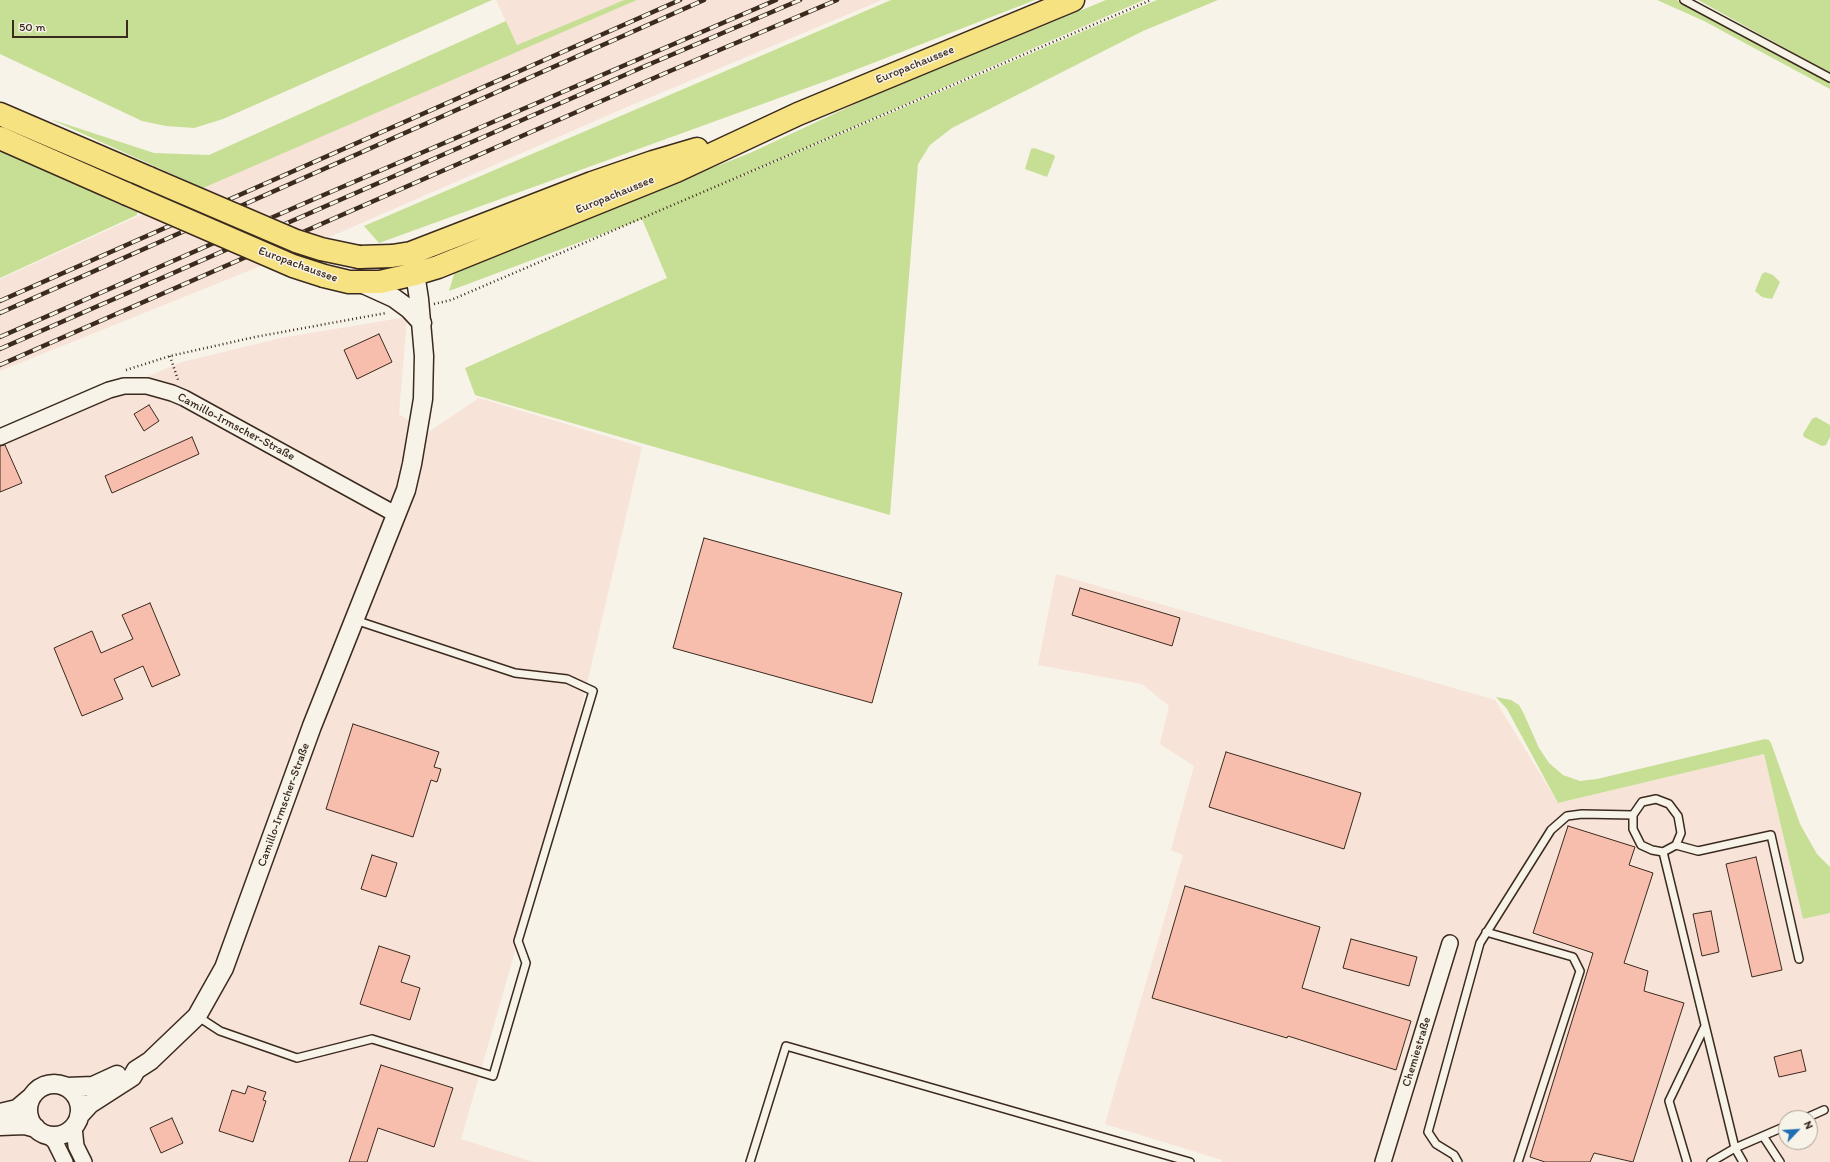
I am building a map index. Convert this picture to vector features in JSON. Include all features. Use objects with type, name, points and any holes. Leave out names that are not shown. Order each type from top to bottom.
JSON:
[{"type":"main road","name":"Europachaussee","points":[[0,138],[294,266],[336,280],[360,283],[380,282],[438,267],[676,171],[736,142],[826,102],[1073,0]]},
{"type":"main road","name":"Europachaussee","points":[[0,114],[296,241],[321,249],[359,257],[392,256],[411,253],[621,172],[694,150],[736,142]]},
{"type":"street","name":"Camillo-Irmscher-Straße","points":[[76,1121],[90,1104],[127,1081],[136,1070],[150,1062],[197,1016],[224,968],[312,726],[397,515],[412,464],[423,399],[424,356],[417,313],[415,274],[411,253]]},
{"type":"street","points":[[360,283],[394,298],[417,313]]},
{"type":"street","name":"Camillo-Irmscher-Straße","points":[[0,437],[94,395],[124,386],[147,386],[172,392],[184,398],[397,515]]},
{"type":"street","name":"Chemiestraße","points":[[1383,1162],[1450,943]]},
{"type":"street","name":"Camillo-Irmscher-Straße","points":[[67,1087],[93,1086],[128,1070],[136,1070]]},
{"type":"street","points":[[0,1113],[17,1109],[42,1086],[59,1084],[67,1087],[74,1092],[78,1100],[76,1146],[84,1162]]},
{"type":"street","points":[[30,1098],[28,1115],[31,1122],[55,1142],[65,1162]]},
{"type":"street","points":[[0,1126],[25,1125],[43,1132],[62,1134],[76,1121]]},
{"type":"lane","points":[[1684,0],[1830,78]]},
{"type":"lane","points":[[197,1016],[220,1031],[297,1058],[372,1039],[493,1076],[526,963],[518,941],[594,691],[567,679],[515,673],[355,620]]},
{"type":"lane","points":[[1656,799],[1669,804],[1678,816],[1681,833],[1676,845],[1664,852],[1652,850],[1641,845],[1633,829],[1633,815],[1642,802],[1656,799]]},
{"type":"lane","points":[[1458,1162],[1454,1154],[1436,1144],[1428,1132],[1480,943],[1551,830],[1567,816],[1582,814],[1633,815]]},
{"type":"lane","points":[[1676,845],[1698,851],[1771,835],[1799,959]]},
{"type":"lane","points":[[1664,852],[1735,1148],[1744,1162]]},
{"type":"lane","points":[[1486,932],[1573,957],[1580,970],[1518,1162]]},
{"type":"lane","points":[[1687,1162],[1669,1101],[1705,1026]]},
{"type":"lane","points":[[750,1162],[786,1046],[1190,1162]]},
{"type":"lane","points":[[1818,1113],[1824,1110]]},
{"type":"lane","points":[[1711,1162],[1735,1148],[1778,1129]]},
{"type":"lane","points":[[1763,1136],[1780,1162]]},
{"type":"path","points":[[124,370],[170,356],[255,337],[417,313],[451,300],[1151,0]]},
{"type":"path","points":[[170,356],[184,398]]},
{"type":"shaded area","points":[[496,0],[624,0],[517,45]]},
{"type":"shaded area","points":[[637,0],[882,0],[620,110],[293,253],[0,371],[0,279],[172,201]]},
{"type":"shaded area","points":[[407,317],[399,414],[427,433],[479,398],[642,447],[555,821],[518,941],[461,1139],[533,1162],[0,1162],[0,439],[182,362],[281,338]]},
{"type":"shaded area","points":[[1056,574],[1495,700],[1558,803],[1764,754],[1803,919],[1830,913],[1830,1162],[1221,1162],[1222,1160],[1105,1124],[1183,855],[1171,850],[1194,766],[1160,744],[1169,706],[1142,684],[1038,665]]},
{"type":"green space","points":[[0,0],[492,0],[223,119],[194,128],[166,126],[142,121],[0,54]]},
{"type":"green space","points":[[624,0],[637,0],[203,188],[50,119],[154,153],[209,155],[506,21],[517,45]]},
{"type":"green space","points":[[891,0],[1035,0],[837,77],[379,243],[364,226]]},
{"type":"green space","points":[[1106,0],[1144,0],[702,193],[1157,0],[1218,0],[1143,31],[952,128],[930,145],[918,164],[890,515],[475,395],[465,368],[667,278],[642,219],[449,291],[455,271],[478,260],[750,153],[870,97]]},
{"type":"green space","points":[[1657,0],[1677,0],[1830,82],[1830,89],[1704,21]]},
{"type":"green space","points":[[1698,0],[1830,0],[1830,73]]},
{"type":"green space","points":[[1034,148],[1054,155],[1055,157],[1047,177],[1025,169],[1031,149]]},
{"type":"green space","points":[[0,150],[112,197],[111,201],[137,212],[137,215],[0,278]]},
{"type":"green space","points":[[1765,272],[1773,275],[1780,282],[1772,299],[1762,297],[1755,291],[1762,274]]},
{"type":"green space","points":[[1816,417],[1830,425],[1830,437],[1826,445],[1822,446],[1804,437],[1803,434],[1812,419]]},
{"type":"green space","points":[[1496,697],[1511,700],[1519,705],[1539,748],[1549,763],[1563,775],[1580,781],[1597,779],[1765,739],[1769,740],[1800,824],[1817,854],[1830,867],[1830,913],[1803,919],[1764,754],[1558,803],[1507,709]]},
{"type":"building","points":[[379,334],[392,362],[357,379],[344,350]]},
{"type":"building","points":[[149,405],[159,421],[144,431],[134,414]]},
{"type":"building","points":[[192,437],[199,454],[112,493],[105,476]]},
{"type":"building","points":[[5,445],[22,483],[0,492],[0,446]]},
{"type":"building","points":[[704,538],[902,593],[872,703],[673,648]]},
{"type":"building","points":[[1080,588],[1180,618],[1172,646],[1072,615]]},
{"type":"building","points":[[150,603],[180,675],[152,687],[143,666],[114,679],[123,699],[82,716],[54,648],[92,631],[101,653],[133,639],[122,615]]},
{"type":"building","points":[[353,724],[439,752],[434,767],[441,769],[437,782],[431,780],[413,837],[326,809]]},
{"type":"building","points":[[1226,752],[1361,793],[1344,849],[1209,807]]},
{"type":"building","points":[[1568,826],[1635,847],[1629,865],[1653,873],[1624,963],[1648,971],[1644,991],[1684,1003],[1633,1162],[1594,1153],[1590,1162],[1545,1162],[1530,1157],[1593,953],[1533,933]]},
{"type":"building","points":[[372,855],[397,863],[386,897],[361,889]]},
{"type":"building","points":[[1756,857],[1782,970],[1752,977],[1726,864]]},
{"type":"building","points":[[1185,886],[1320,927],[1302,988],[1411,1021],[1396,1070],[1288,1036],[1287,1038],[1152,998]]},
{"type":"building","points":[[1711,911],[1719,952],[1702,956],[1693,914]]},
{"type":"building","points":[[1351,939],[1417,957],[1409,986],[1343,968]]},
{"type":"building","points":[[379,946],[410,956],[401,982],[420,988],[410,1020],[360,1004]]},
{"type":"building","points":[[1801,1050],[1806,1071],[1779,1077],[1774,1057]]},
{"type":"building","points":[[381,1065],[453,1088],[434,1147],[378,1128],[367,1162],[349,1162]]},
{"type":"building","points":[[248,1086],[266,1092],[263,1100],[266,1101],[253,1142],[219,1131],[232,1090],[245,1094]]},
{"type":"building","points":[[172,1118],[183,1143],[161,1153],[150,1128]]},
{"type":"railway","points":[[0,301],[680,0]]},
{"type":"railway","points":[[0,313],[704,0]]},
{"type":"railway","points":[[0,337],[305,203],[776,0]]},
{"type":"railway","points":[[0,349],[643,67],[800,0]]},
{"type":"railway","points":[[0,365],[670,71],[837,0]]}]
